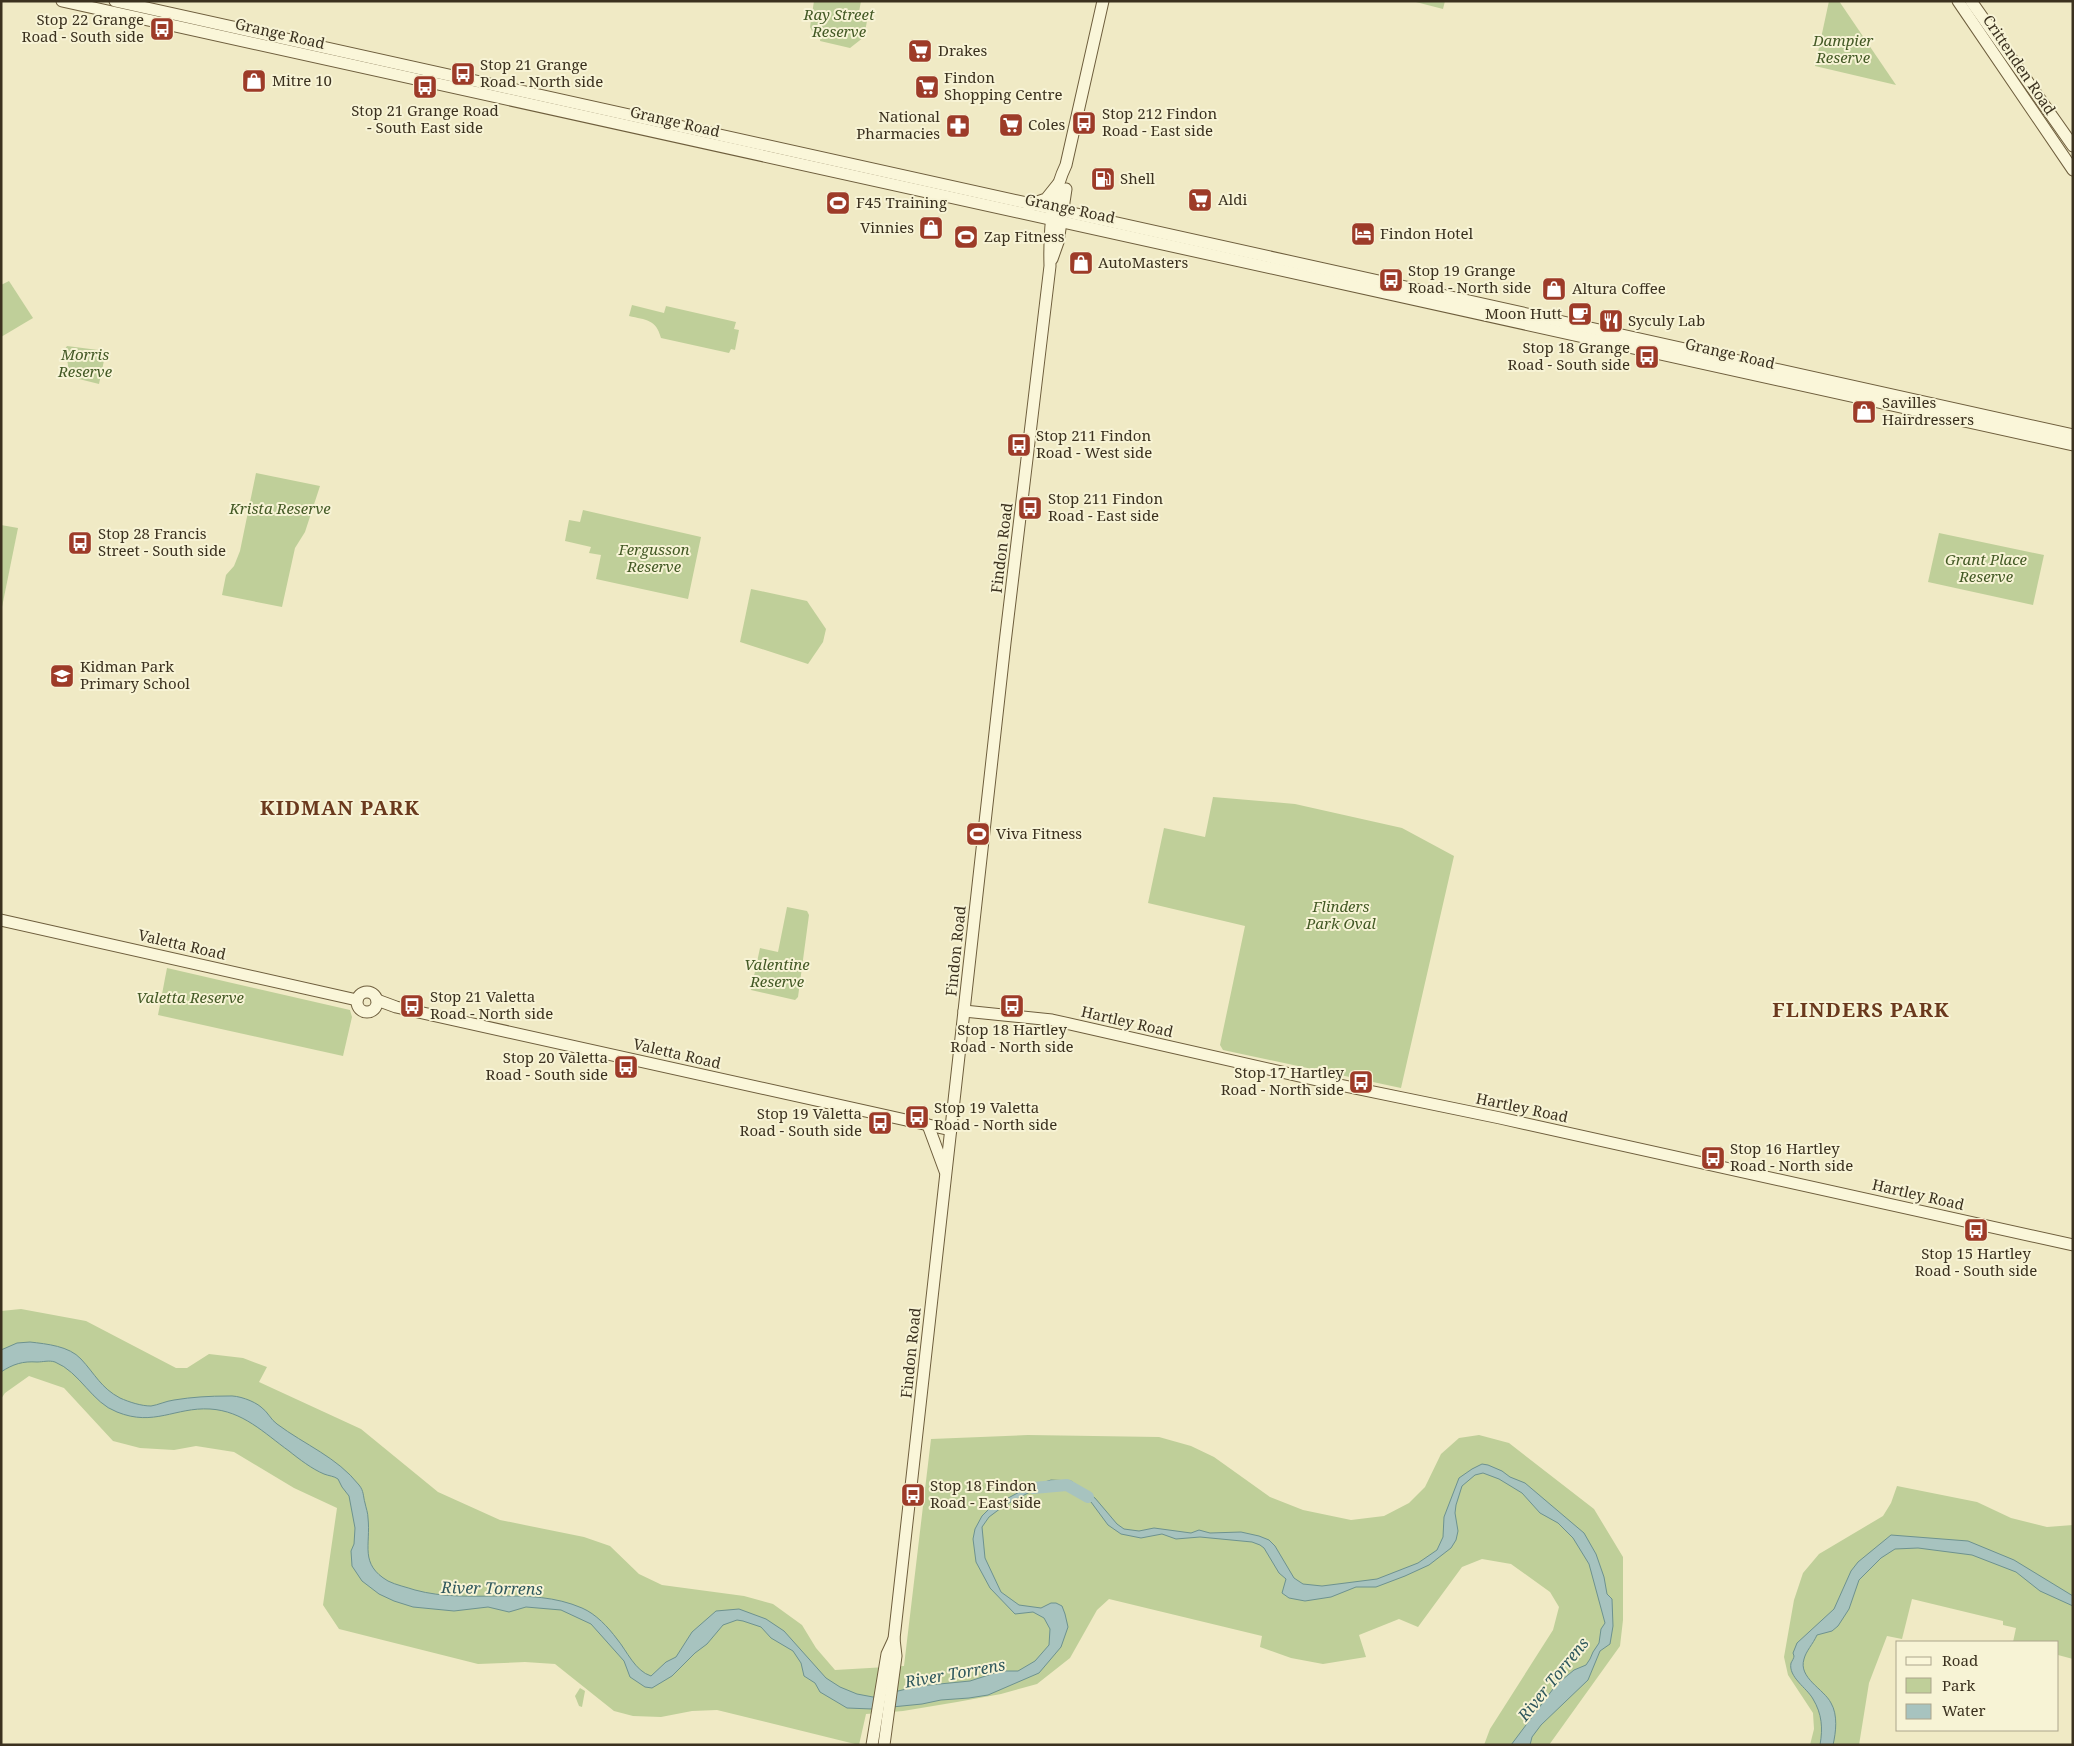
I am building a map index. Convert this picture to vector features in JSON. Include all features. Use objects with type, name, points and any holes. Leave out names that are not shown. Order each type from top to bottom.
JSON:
[{"type":"main road","name":"Grange Road","points":[[62,1],[909,186],[1028,205],[1057,217],[2073,435]]},
{"type":"main road","name":"Grange Road","points":[[115,1],[909,186],[1034,217],[1057,217]]},
{"type":"main road","name":"Findon Road","points":[[872,1745],[889,1672],[896,1656],[894,1639],[964,1011],[1053,243],[1063,182],[1068,177],[1066,165],[1103,1]]},
{"type":"main road","name":"Crittenden Road","points":[[1958,1],[2073,170]]},
{"type":"main road","name":"Crittenden Road","points":[[1971,1],[2073,146]]},
{"type":"main road","points":[[1028,205],[1046,199],[1063,182],[1082,222],[1053,243],[1044,228],[1034,217]]},
{"type":"main road","name":"Grange Road","points":[[1082,222],[2073,445]]},
{"type":"main road","name":"Valetta Road","points":[[1,920],[357,1000],[359,1009],[365,1012],[370,1012],[376,1003],[396,1007],[951,1130]]},
{"type":"main road","name":"Hartley Road","points":[[964,1011],[1052,1020],[1321,1081],[1500,1118],[2073,1245]]},
{"type":"main road","points":[[928,1125],[946,1173]]},
{"type":"main road","name":"Findon Road","points":[[884,1745],[887,1727],[889,1672]]},
{"type":"green space","name":"Ray Street Reserve","points":[[814,1],[861,1],[859,12],[867,21],[864,37],[850,48],[820,41],[821,35],[813,33],[810,27]]},
{"type":"green space","points":[[1412,1],[1445,1],[1443,9]]},
{"type":"green space","name":"Dampier Reserve","points":[[1829,1],[1839,1],[1896,85],[1815,66]]},
{"type":"green space","points":[[9,281],[33,318],[1,337],[1,285]]},
{"type":"green space","points":[[632,305],[664,313],[666,306],[736,322],[734,329],[739,330],[735,350],[731,349],[729,353],[661,338],[656,327],[649,321],[629,316]]},
{"type":"green space","name":"Morris Reserve","points":[[67,346],[106,351],[99,384],[67,376],[68,365],[65,349]]},
{"type":"green space","name":"Krista Reserve","points":[[256,473],[320,486],[305,532],[295,548],[282,607],[222,595],[226,575],[234,566],[240,551]]},
{"type":"green space","name":"Fergusson Reserve","points":[[583,510],[701,537],[688,599],[596,579],[601,555],[589,553],[591,547],[565,541],[569,520],[580,522]]},
{"type":"green space","points":[[1,525],[18,528],[1,612]]},
{"type":"green space","name":"Grant Place Reserve","points":[[1939,533],[2044,555],[2033,605],[1928,582]]},
{"type":"green space","points":[[751,589],[807,601],[826,629],[823,642],[808,664],[740,642]]},
{"type":"green space","name":"Flinders Park Oval","points":[[1213,797],[1295,804],[1402,828],[1454,856],[1401,1088],[1223,1050],[1220,1045],[1245,926],[1148,903],[1164,828],[1205,837]]},
{"type":"green space","name":"Valentine Reserve","points":[[787,907],[807,911],[809,915],[798,997],[795,1000],[751,990],[760,948],[778,952]]},
{"type":"green space","name":"Valetta Reserve","points":[[167,968],[350,1010],[352,1017],[343,1056],[158,1015]]},
{"type":"green space","points":[[21,1309],[86,1321],[176,1368],[187,1368],[209,1354],[243,1358],[267,1367],[259,1382],[361,1429],[438,1492],[500,1520],[584,1537],[610,1546],[639,1574],[662,1585],[744,1596],[773,1604],[802,1625],[816,1648],[835,1670],[904,1666],[931,1439],[1028,1435],[1159,1437],[1191,1446],[1214,1457],[1270,1497],[1303,1510],[1351,1520],[1384,1516],[1409,1503],[1425,1487],[1441,1454],[1459,1438],[1479,1435],[1509,1443],[1594,1509],[1623,1557],[1623,1620],[1620,1646],[1549,1745],[1484,1745],[1490,1729],[1553,1630],[1559,1607],[1550,1592],[1511,1564],[1482,1559],[1462,1567],[1418,1627],[1399,1619],[1359,1635],[1366,1657],[1323,1664],[1291,1658],[1260,1647],[1262,1636],[1109,1599],[1097,1610],[1070,1658],[1037,1684],[1001,1694],[957,1702],[903,1711],[866,1714],[859,1745],[717,1710],[692,1711],[661,1717],[633,1716],[614,1711],[555,1664],[525,1662],[478,1664],[339,1629],[323,1605],[337,1508],[294,1488],[234,1452],[196,1446],[174,1450],[140,1448],[113,1441],[64,1388],[29,1376],[5,1393],[1,1399],[1,1311]]},
{"type":"green space","points":[[1897,1486],[1977,1502],[2011,1518],[2047,1527],[2073,1525],[2073,1659],[2059,1655],[2059,1641],[2013,1641],[2016,1628],[2003,1625],[2003,1621],[1912,1599],[1902,1639],[1887,1636],[1869,1683],[1859,1745],[1810,1745],[1814,1729],[1813,1713],[1788,1675],[1784,1657],[1794,1600],[1803,1573],[1819,1554],[1883,1516],[1891,1503]]},
{"type":"green space","points":[[580,1688],[585,1691],[582,1707],[579,1706],[575,1696]]},
{"type":"water","points":[[30,1342],[57,1346],[70,1351],[81,1359],[108,1390],[120,1398],[135,1404],[151,1406],[187,1398],[208,1396],[241,1397],[254,1403],[288,1432],[331,1459],[359,1485],[363,1491],[368,1514],[368,1553],[373,1568],[379,1575],[398,1585],[436,1594],[541,1598],[562,1601],[582,1608],[601,1621],[640,1670],[651,1676],[666,1662],[676,1657],[692,1632],[716,1611],[739,1609],[766,1619],[784,1631],[826,1678],[840,1687],[857,1694],[873,1697],[919,1686],[970,1681],[1001,1671],[1018,1671],[1035,1661],[1049,1645],[1050,1629],[1044,1618],[1033,1612],[1015,1614],[990,1588],[976,1562],[973,1539],[975,1529],[982,1516],[991,1507],[1029,1487],[1051,1480],[1071,1481],[1095,1498],[1117,1524],[1124,1529],[1139,1531],[1154,1528],[1191,1533],[1199,1530],[1210,1533],[1241,1532],[1259,1536],[1269,1540],[1275,1546],[1294,1578],[1303,1584],[1322,1586],[1377,1579],[1418,1563],[1437,1550],[1443,1537],[1444,1517],[1459,1478],[1482,1464],[1502,1471],[1510,1477],[1525,1483],[1584,1533],[1596,1554],[1604,1577],[1607,1594],[1612,1599],[1613,1626],[1610,1644],[1600,1651],[1588,1680],[1541,1725],[1532,1737],[1530,1745],[1511,1745],[1556,1685],[1574,1670],[1586,1665],[1599,1643],[1601,1629],[1605,1623],[1589,1564],[1573,1538],[1558,1523],[1540,1513],[1522,1493],[1499,1479],[1483,1473],[1475,1475],[1462,1486],[1455,1513],[1458,1531],[1456,1540],[1451,1548],[1429,1565],[1376,1587],[1356,1587],[1331,1597],[1305,1601],[1289,1598],[1282,1593],[1286,1579],[1279,1573],[1264,1548],[1260,1545],[1252,1542],[1200,1537],[1176,1539],[1162,1534],[1141,1538],[1121,1534],[1108,1525],[1091,1502],[1071,1487],[1062,1484],[1030,1492],[1005,1505],[989,1517],[982,1527],[985,1558],[1001,1592],[1019,1605],[1041,1608],[1051,1603],[1056,1603],[1062,1606],[1068,1627],[1061,1647],[1039,1673],[988,1695],[872,1709],[847,1708],[820,1692],[815,1683],[804,1676],[801,1663],[793,1651],[771,1638],[761,1627],[737,1620],[723,1625],[707,1644],[672,1676],[652,1688],[645,1687],[630,1677],[624,1661],[591,1624],[561,1610],[526,1607],[509,1612],[488,1607],[454,1611],[413,1607],[379,1594],[362,1581],[352,1566],[351,1551],[354,1544],[355,1528],[349,1496],[338,1479],[310,1467],[262,1430],[233,1414],[210,1409],[197,1409],[153,1417],[130,1416],[108,1408],[72,1373],[55,1362],[23,1363],[14,1365],[1,1372],[1,1350],[17,1343]]},
{"type":"water","points":[[1891,1535],[1968,1541],[2014,1560],[2073,1596],[2073,1606],[2040,1591],[2016,1572],[1972,1555],[1918,1548],[1895,1549],[1881,1558],[1859,1580],[1849,1609],[1838,1626],[1832,1631],[1817,1635],[1805,1656],[1803,1666],[1808,1678],[1828,1698],[1836,1718],[1833,1745],[1820,1745],[1820,1716],[1813,1699],[1792,1673],[1793,1653],[1797,1643],[1834,1609],[1851,1571],[1858,1562]]},
{"type":"waterway","name":"River Torrens","points":[[1033,1488],[1067,1485],[1088,1497]]},
{"type":"place","name":"Stop 22 Grange Road - South side","points":[[162,29]]},
{"type":"place","name":"Drakes","points":[[920,51]]},
{"type":"place","name":"Stop 21 Grange Road - North side","points":[[463,74]]},
{"type":"place","name":"Mitre 10","points":[[254,81]]},
{"type":"place","name":"Stop 21 Grange Road - South East side","points":[[425,87]]},
{"type":"place","name":"Findon Shopping Centre","points":[[927,87]]},
{"type":"place","name":"Stop 212 Findon Road - East side","points":[[1084,123]]},
{"type":"place","name":"Coles","points":[[1011,125]]},
{"type":"place","name":"National Pharmacies","points":[[958,126]]},
{"type":"place","name":"Shell","points":[[1103,179]]},
{"type":"place","name":"Aldi","points":[[1200,200]]},
{"type":"place","name":"F45 Training","points":[[838,203]]},
{"type":"place","name":"Vinnies","points":[[931,228]]},
{"type":"place","name":"Findon Hotel","points":[[1363,234]]},
{"type":"place","name":"Zap Fitness","points":[[966,237]]},
{"type":"place","name":"AutoMasters","points":[[1081,263]]},
{"type":"place","name":"Stop 19 Grange Road - North side","points":[[1391,280]]},
{"type":"place","name":"Altura Coffee","points":[[1554,289]]},
{"type":"place","name":"Moon Hutt","points":[[1580,314]]},
{"type":"place","name":"Syculy Lab","points":[[1611,321]]},
{"type":"place","name":"Stop 18 Grange Road - South side","points":[[1647,357]]},
{"type":"place","name":"Savilles Hairdressers","points":[[1864,412]]},
{"type":"place","name":"Stop 211 Findon Road - West side","points":[[1019,445]]},
{"type":"place","name":"Stop 211 Findon Road - East side","points":[[1030,508]]},
{"type":"place","name":"Stop 28 Francis Street - South side","points":[[80,543]]},
{"type":"place","name":"Kidman Park Primary School","points":[[62,676]]},
{"type":"place","name":"Viva Fitness","points":[[978,834]]},
{"type":"place","name":"Stop 21 Valetta Road - North side","points":[[412,1006]]},
{"type":"place","name":"Stop 18 Hartley Road - North side","points":[[1012,1006]]},
{"type":"place","name":"Stop 20 Valetta Road - South side","points":[[626,1067]]},
{"type":"place","name":"Stop 17 Hartley Road - North side","points":[[1361,1082]]},
{"type":"place","name":"Stop 19 Valetta Road - North side","points":[[917,1117]]},
{"type":"place","name":"Stop 19 Valetta Road - South side","points":[[880,1123]]},
{"type":"place","name":"Stop 16 Hartley Road - North side","points":[[1713,1158]]},
{"type":"place","name":"Stop 15 Hartley Road - South side","points":[[1976,1230]]},
{"type":"place","name":"Stop 18 Findon Road - East side","points":[[913,1495]]},
{"type":"district","name":"KIDMAN PARK","points":[[340,808]]},
{"type":"district","name":"FLINDERS PARK","points":[[1861,1010]]}]
